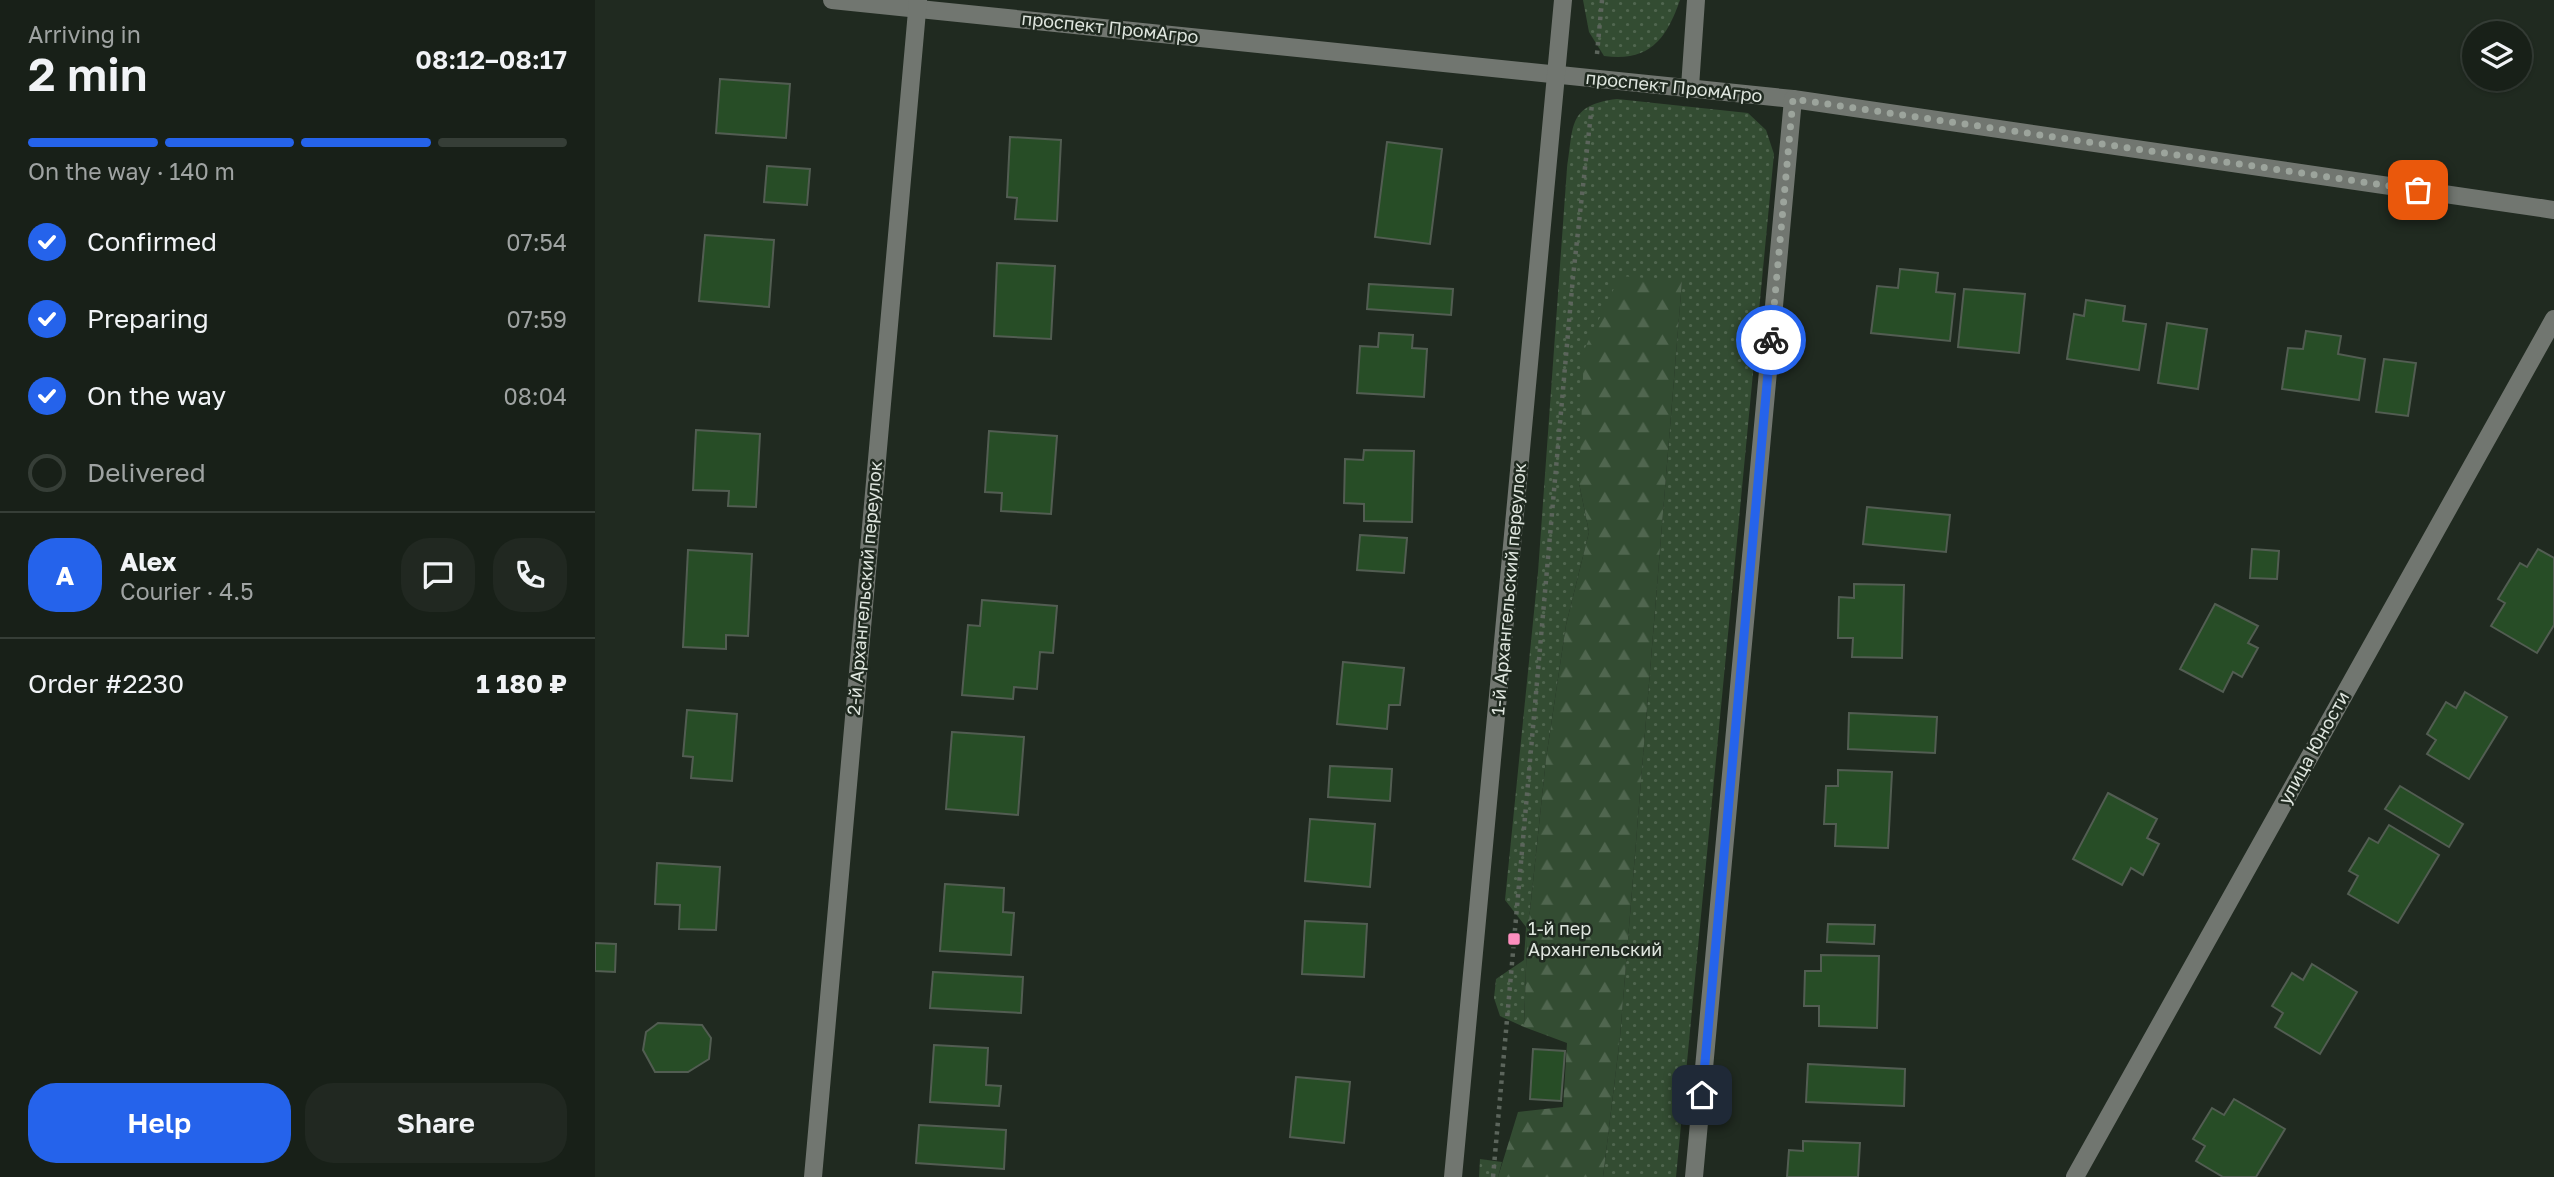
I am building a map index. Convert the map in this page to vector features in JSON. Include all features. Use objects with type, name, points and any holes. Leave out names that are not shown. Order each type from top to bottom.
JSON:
[{"type":"street","name":"проспект ПромАгро","points":[[832,0],[917,3],[1793,99],[2554,210]]},
{"type":"street","name":"1-й Архангельский переулок","points":[[1453,1177],[1563,0]]},
{"type":"street","points":[[1690,88],[1696,0]]},
{"type":"street","name":"2-й Архангельский переулок","points":[[813,1177],[917,3]]},
{"type":"street","points":[[1694,1177],[1793,99]]},
{"type":"street","name":"улица Юности","points":[[2075,1177],[2554,319]]},
{"type":"path","points":[[1493,1177],[1573,277],[1602,0]]},
{"type":"green space","points":[[1583,0],[1680,0],[1669,26],[1654,45],[1633,55],[1620,57],[1604,56],[1589,32]]},
{"type":"green space","points":[[1617,99],[1748,113],[1766,130],[1774,154],[1676,1177],[1603,1177],[1620,1037],[1682,281],[1579,483],[1589,532],[1566,625],[1546,759],[1527,939],[1524,1027],[1500,1016],[1494,998],[1496,979],[1524,960],[1526,927],[1505,900],[1538,572],[1567,168],[1573,129],[1581,112],[1589,106]]},
{"type":"green space","points":[[1620,276],[1682,281],[1620,1037],[1603,1177],[1498,1177],[1518,1112],[1563,1107],[1567,1043],[1524,1027],[1527,939],[1546,759],[1566,625],[1589,532],[1579,483],[1584,350]]},
{"type":"green space","points":[[1480,1159],[1502,1162],[1498,1177],[1479,1177]]},
{"type":"building","points":[[720,79],[790,84],[786,138],[716,133]]},
{"type":"building","points":[[1010,137],[1061,140],[1057,221],[1015,219],[1017,198],[1007,197]]},
{"type":"building","points":[[1387,142],[1442,149],[1430,244],[1375,237]]},
{"type":"building","points":[[767,166],[810,169],[807,205],[764,202]]},
{"type":"building","points":[[705,235],[774,240],[769,307],[699,301]]},
{"type":"building","points":[[997,263],[1055,266],[1051,339],[994,336]]},
{"type":"building","points":[[1900,269],[1938,273],[1936,292],[1955,294],[1950,341],[1871,333],[1877,286],[1898,288]]},
{"type":"building","points":[[1369,284],[1453,289],[1451,315],[1367,309]]},
{"type":"building","points":[[1964,289],[2025,294],[2019,353],[1958,347]]},
{"type":"building","points":[[2086,300],[2125,306],[2123,321],[2146,324],[2139,370],[2067,359],[2074,314],[2084,316]]},
{"type":"building","points":[[2167,323],[2207,329],[2198,389],[2158,383]]},
{"type":"building","points":[[2306,331],[2341,336],[2338,354],[2365,359],[2359,400],[2282,389],[2288,348],[2303,349]]},
{"type":"building","points":[[1379,333],[1413,335],[1412,348],[1427,349],[1424,397],[1357,393],[1360,346],[1378,347]]},
{"type":"building","points":[[2384,359],[2416,363],[2408,416],[2376,412]]},
{"type":"building","points":[[696,430],[760,434],[756,507],[728,506],[729,491],[693,490]]},
{"type":"building","points":[[989,431],[1057,436],[1051,514],[1001,511],[1002,493],[985,492]]},
{"type":"building","points":[[1364,450],[1414,451],[1412,522],[1364,521],[1364,504],[1344,503],[1345,459],[1363,460]]},
{"type":"building","points":[[1867,507],[1950,515],[1946,552],[1863,544]]},
{"type":"building","points":[[1360,535],[1407,538],[1404,573],[1357,570]]},
{"type":"building","points":[[2252,549],[2279,551],[2277,579],[2250,578]]},
{"type":"building","points":[[2538,549],[2554,558],[2554,625],[2537,653],[2491,626],[2505,603],[2498,599],[2520,563],[2527,567]]},
{"type":"building","points":[[688,550],[752,554],[748,636],[726,635],[726,649],[683,647]]},
{"type":"building","points":[[1854,584],[1904,585],[1902,658],[1852,657],[1853,638],[1838,638],[1839,597],[1854,598]]},
{"type":"building","points":[[982,600],[1057,606],[1053,653],[1040,652],[1037,689],[1014,687],[1013,699],[962,695],[968,625],[980,626]]},
{"type":"building","points":[[2215,604],[2258,626],[2248,643],[2258,648],[2242,677],[2233,672],[2223,692],[2180,669]]},
{"type":"building","points":[[1343,662],[1404,668],[1400,705],[1389,705],[1387,729],[1337,724]]},
{"type":"building","points":[[2465,692],[2507,717],[2469,779],[2427,754],[2436,740],[2427,734],[2446,702],[2456,708]]},
{"type":"building","points":[[687,710],[737,714],[732,781],[691,778],[693,757],[683,756]]},
{"type":"building","points":[[1849,713],[1937,717],[1935,753],[1848,749]]},
{"type":"building","points":[[952,732],[1024,737],[1018,815],[946,809]]},
{"type":"building","points":[[1330,766],[1392,769],[1390,801],[1328,797]]},
{"type":"building","points":[[1838,770],[1892,772],[1888,848],[1835,846],[1836,824],[1824,824],[1826,786],[1838,786]]},
{"type":"building","points":[[2400,786],[2463,824],[2449,847],[2385,809]]},
{"type":"building","points":[[2108,793],[2157,819],[2147,838],[2159,844],[2143,875],[2131,868],[2122,885],[2073,859]]},
{"type":"building","points":[[1310,819],[1375,824],[1370,887],[1305,881]]},
{"type":"building","points":[[2389,825],[2439,855],[2398,923],[2348,894],[2358,876],[2349,871],[2369,838],[2378,843]]},
{"type":"building","points":[[657,863],[720,867],[716,930],[679,929],[680,905],[655,904]]},
{"type":"building","points":[[945,884],[1004,888],[1003,912],[1014,913],[1011,955],[940,951]]},
{"type":"building","points":[[1305,921],[1367,924],[1364,977],[1302,974]]},
{"type":"building","points":[[1828,924],[1875,925],[1874,944],[1827,942]]},
{"type":"building","points":[[595,943],[616,944],[615,972],[595,971]]},
{"type":"building","points":[[1821,955],[1879,956],[1877,1028],[1819,1026],[1819,1006],[1804,1006],[1805,971],[1821,971]]},
{"type":"building","points":[[2312,964],[2357,992],[2320,1054],[2275,1027],[2283,1013],[2272,1006],[2292,973],[2303,980]]},
{"type":"building","points":[[933,972],[1023,977],[1021,1013],[930,1008]]},
{"type":"building","points":[[658,1023],[702,1025],[711,1038],[709,1059],[688,1072],[655,1072],[643,1050],[646,1032]]},
{"type":"building","points":[[934,1045],[988,1048],[986,1085],[1001,1086],[999,1106],[930,1102]]},
{"type":"building","points":[[1533,1049],[1565,1051],[1561,1101],[1530,1099]]},
{"type":"building","points":[[1808,1064],[1905,1069],[1904,1106],[1806,1102]]},
{"type":"building","points":[[1296,1077],[1350,1082],[1344,1143],[1290,1137]]},
{"type":"building","points":[[2234,1099],[2285,1129],[2256,1177],[2223,1177],[2196,1161],[2205,1146],[2193,1139],[2212,1108],[2224,1115]]},
{"type":"building","points":[[919,1125],[1006,1130],[1004,1169],[916,1163]]},
{"type":"building","points":[[1803,1141],[1860,1143],[1858,1177],[1787,1177],[1789,1150],[1803,1151]]},
{"type":"way so far","points":[[1771,340],[1793,99],[2418,190]]},
{"type":"place","name":"1-й пер Архангельский","points":[[1514,939]]},
{"type":"route","points":[[1702,1095],[1771,340]]}]
